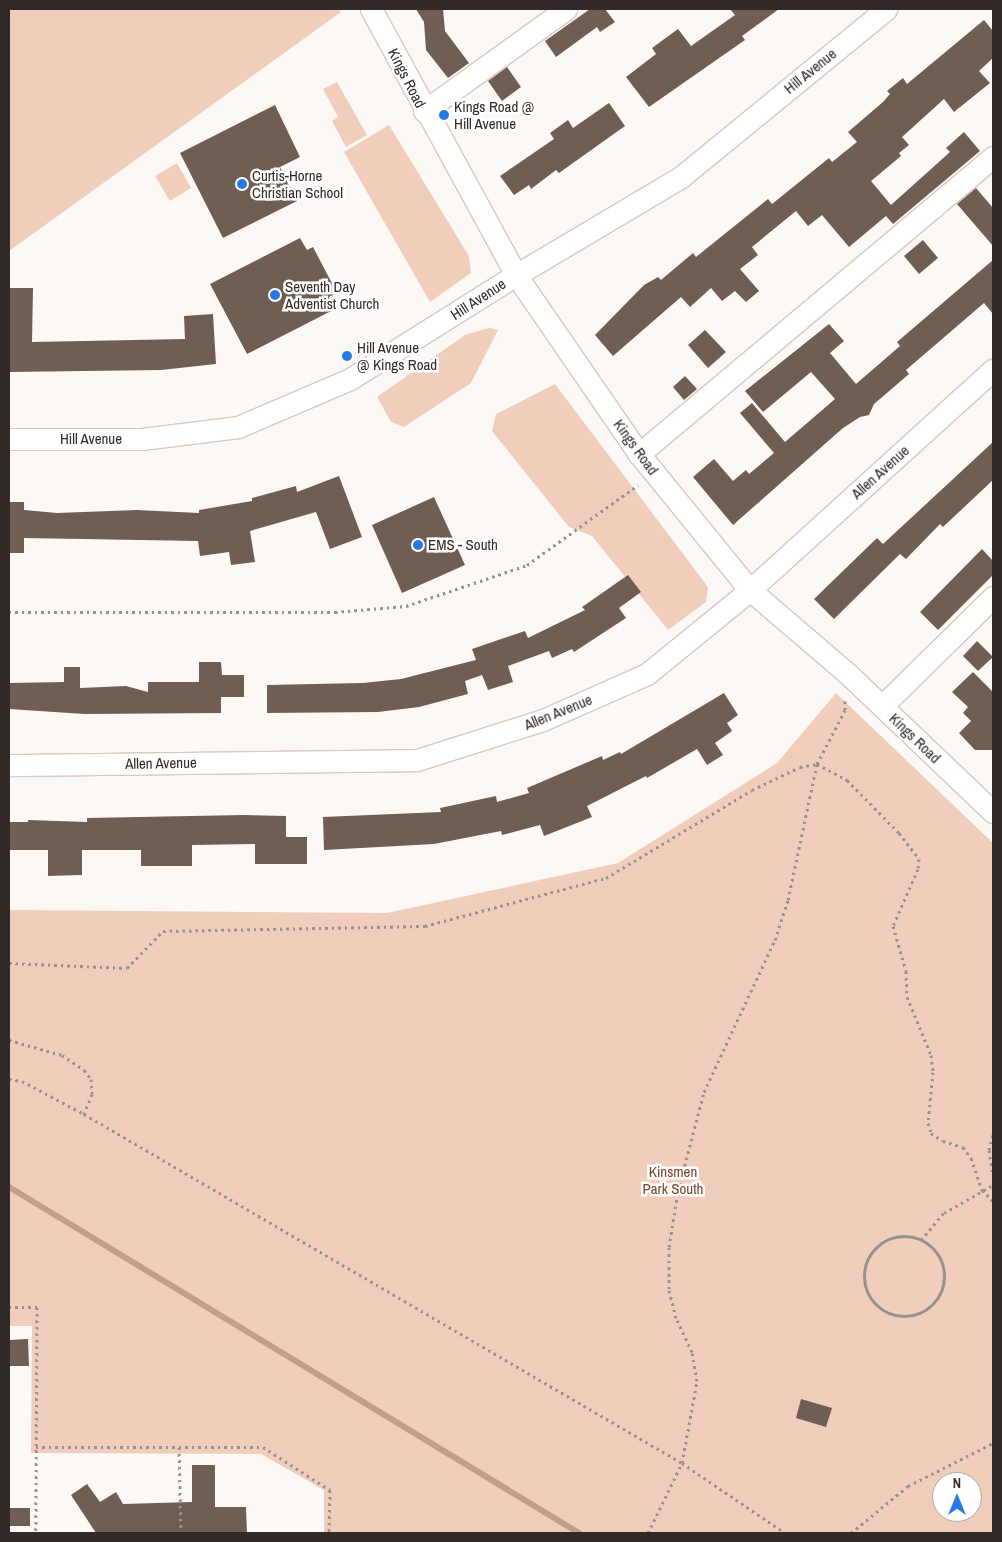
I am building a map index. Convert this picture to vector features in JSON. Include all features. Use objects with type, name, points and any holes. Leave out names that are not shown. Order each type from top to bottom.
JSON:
[{"type":"street","name":"Kings Road","points":[[371,9],[424,111],[516,275],[654,473],[750,590],[847,672],[993,812]]},
{"type":"street","points":[[424,111],[566,9]]},
{"type":"street","name":"Hill Avenue","points":[[9,439],[142,439],[238,427],[350,379],[516,275],[681,177],[886,9]]},
{"type":"street","points":[[640,454],[993,157]]},
{"type":"street","name":"Allen Avenue","points":[[9,765],[417,760],[543,720],[647,674],[750,590],[993,370]]},
{"type":"street","points":[[882,706],[993,597]]},
{"type":"path","points":[[9,612],[335,612],[406,606],[527,565],[654,473]]},
{"type":"path","points":[[648,1533],[656,1522],[682,1463],[698,1382],[692,1352],[676,1318],[670,1289],[669,1248],[678,1191],[704,1092],[775,940],[788,900],[817,764],[845,710],[847,672]]},
{"type":"path","points":[[9,963],[127,968],[163,931],[425,926],[606,878],[752,790],[800,767],[817,764],[847,780],[899,833],[919,859],[918,868],[893,926],[906,971],[907,997],[931,1055],[934,1072],[928,1124],[932,1133],[943,1141],[963,1147],[971,1158],[982,1190],[993,1201]]},
{"type":"path","points":[[9,1040],[62,1055],[84,1070],[90,1079],[92,1094],[84,1114]]},
{"type":"path","points":[[9,1079],[22,1081],[84,1114],[682,1463],[785,1533]]},
{"type":"path","points":[[993,1135],[989,1150],[993,1175]]},
{"type":"path","points":[[920,1240],[944,1212],[993,1185]]},
{"type":"path","points":[[894,1237],[920,1240],[935,1251],[941,1261],[944,1272],[940,1294],[924,1310],[902,1316],[891,1314],[873,1301],[867,1291],[864,1280],[868,1258],[879,1245],[894,1237]]},
{"type":"path","points":[[9,1307],[37,1308],[36,1533]]},
{"type":"path","points":[[850,1533],[908,1486],[993,1443]]},
{"type":"path","points":[[36,1447],[263,1447],[330,1490],[329,1533]]},
{"type":"path","points":[[179,1447],[181,1533]]},
{"type":"green space","points":[[9,9],[338,9],[341,12],[9,251]]},
{"type":"green space","points":[[337,82],[367,135],[346,147],[332,121],[338,117],[323,89]]},
{"type":"green space","points":[[389,125],[469,256],[471,273],[430,302],[344,152]]},
{"type":"green space","points":[[177,163],[191,188],[170,201],[155,176]]},
{"type":"green space","points":[[489,328],[498,330],[471,383],[404,427],[391,422],[377,397],[465,335]]},
{"type":"green space","points":[[555,384],[708,587],[706,602],[668,630],[592,536],[569,527],[492,431],[496,414]]},
{"type":"green space","name":"Kinsmen Park South","points":[[836,693],[993,843],[993,1533],[324,1533],[324,1490],[261,1454],[31,1453],[32,1326],[9,1326],[9,910],[387,913],[618,863],[777,763]]},
{"type":"building","points":[[416,9],[443,9],[445,31],[469,63],[448,78],[426,50],[424,22]]},
{"type":"building","points":[[590,9],[605,9],[615,22],[600,32],[597,27],[556,57],[545,41]]},
{"type":"building","points":[[730,9],[779,9],[742,36],[745,40],[649,107],[626,77],[656,54],[652,48],[678,29],[691,46],[735,15]]},
{"type":"building","points":[[984,20],[993,31],[993,58],[979,71],[990,83],[954,112],[944,99],[902,137],[909,145],[899,153],[901,156],[871,181],[891,205],[950,152],[946,148],[964,132],[980,151],[893,224],[886,216],[849,247],[822,215],[808,226],[796,211],[752,247],[758,255],[740,269],[759,291],[746,302],[735,291],[722,301],[711,288],[690,307],[681,297],[613,356],[595,335],[644,285],[658,277],[661,280],[693,253],[696,257],[768,199],[772,204],[829,158],[832,162],[857,142],[848,132],[883,102],[890,94],[887,91],[903,78],[907,84]]},
{"type":"building","points":[[507,67],[521,87],[502,101],[488,81]]},
{"type":"building","points":[[609,103],[625,126],[559,173],[556,170],[531,189],[529,185],[514,195],[500,176],[554,139],[550,133],[568,120],[573,128]]},
{"type":"building","name":"Curtis-Horne Christian School","points":[[275,105],[300,157],[280,167],[297,201],[223,238],[180,153]]},
{"type":"building","points":[[976,188],[993,208],[993,246],[957,204]]},
{"type":"building","name":"Seventh Day Adventist Church","points":[[300,238],[307,250],[313,247],[337,293],[329,297],[335,309],[247,354],[210,284]]},
{"type":"building","points":[[923,240],[938,258],[919,274],[904,256]]},
{"type":"building","points":[[993,260],[993,314],[984,303],[906,370],[909,374],[874,404],[869,415],[860,417],[843,428],[733,525],[693,477],[714,459],[733,481],[746,470],[749,474],[774,453],[740,413],[752,403],[785,442],[835,399],[811,372],[763,412],[745,391],[829,324],[844,341],[830,353],[856,384],[900,346],[897,342]]},
{"type":"building","points":[[9,288],[33,288],[32,342],[185,339],[184,316],[213,314],[216,364],[161,370],[9,372]]},
{"type":"building","points":[[705,330],[726,352],[708,368],[688,345]]},
{"type":"building","points":[[685,376],[697,389],[684,400],[673,387]]},
{"type":"building","points":[[993,442],[993,480],[943,527],[940,524],[906,559],[900,554],[834,619],[814,599],[877,538],[883,544]]},
{"type":"building","points":[[339,476],[362,537],[330,549],[316,512],[250,531],[255,562],[231,565],[229,552],[200,556],[198,541],[24,538],[24,553],[9,553],[9,502],[24,502],[24,510],[57,513],[137,510],[199,513],[199,510],[252,501],[252,498],[296,486],[297,492]]},
{"type":"building","name":"EMS - South","points":[[434,497],[465,565],[402,593],[372,525]]},
{"type":"building","points":[[982,549],[993,561],[993,575],[938,630],[920,612]]},
{"type":"building","points":[[628,575],[641,592],[619,608],[626,618],[574,652],[572,649],[552,658],[549,651],[508,666],[513,682],[488,690],[482,675],[465,681],[468,694],[419,707],[378,712],[267,713],[267,685],[363,683],[401,679],[476,660],[472,649],[525,631],[528,638],[585,610],[582,607]]},
{"type":"building","points":[[977,641],[993,657],[978,671],[963,656]]},
{"type":"building","points":[[199,662],[221,662],[222,675],[244,675],[244,697],[221,697],[221,713],[84,714],[9,709],[9,683],[64,682],[64,667],[80,667],[80,688],[126,686],[148,692],[148,682],[199,682]]},
{"type":"building","points":[[973,672],[993,692],[993,750],[975,750],[959,733],[971,721],[963,713],[968,707],[952,692]]},
{"type":"building","points":[[724,693],[738,715],[727,723],[732,731],[715,743],[723,755],[707,765],[697,749],[647,778],[646,776],[587,806],[592,817],[544,836],[540,825],[502,835],[501,831],[434,844],[324,850],[323,817],[441,812],[440,808],[496,796],[497,802],[529,793],[527,788],[602,756],[603,760],[620,752],[621,754]]},
{"type":"building","points":[[286,816],[286,837],[307,837],[307,864],[255,864],[255,844],[192,845],[192,866],[141,866],[141,850],[82,850],[82,875],[48,876],[48,850],[9,850],[9,822],[28,822],[28,820],[87,822],[87,818]]},
{"type":"building","points":[[28,1339],[29,1366],[9,1366],[9,1340]]},
{"type":"building","points":[[801,1399],[832,1408],[826,1427],[796,1418]]},
{"type":"building","points":[[192,1465],[215,1465],[215,1507],[246,1507],[247,1533],[96,1533],[71,1495],[87,1484],[100,1502],[116,1492],[123,1504],[192,1502]]},
{"type":"building","points":[[9,1508],[30,1508],[30,1526],[9,1526]]},
{"type":"waterway","points":[[9,1187],[579,1533]]},
{"type":"place","name":"Kings Road @ Hill Avenue","points":[[444,115]]},
{"type":"place","name":"Curtis-Horne Christian School","points":[[242,184]]},
{"type":"place","name":"Seventh Day Adventist Church","points":[[275,295]]},
{"type":"place","name":"Hill Avenue @ Kings Road","points":[[347,356]]},
{"type":"place","name":"EMS - South","points":[[418,545]]}]
